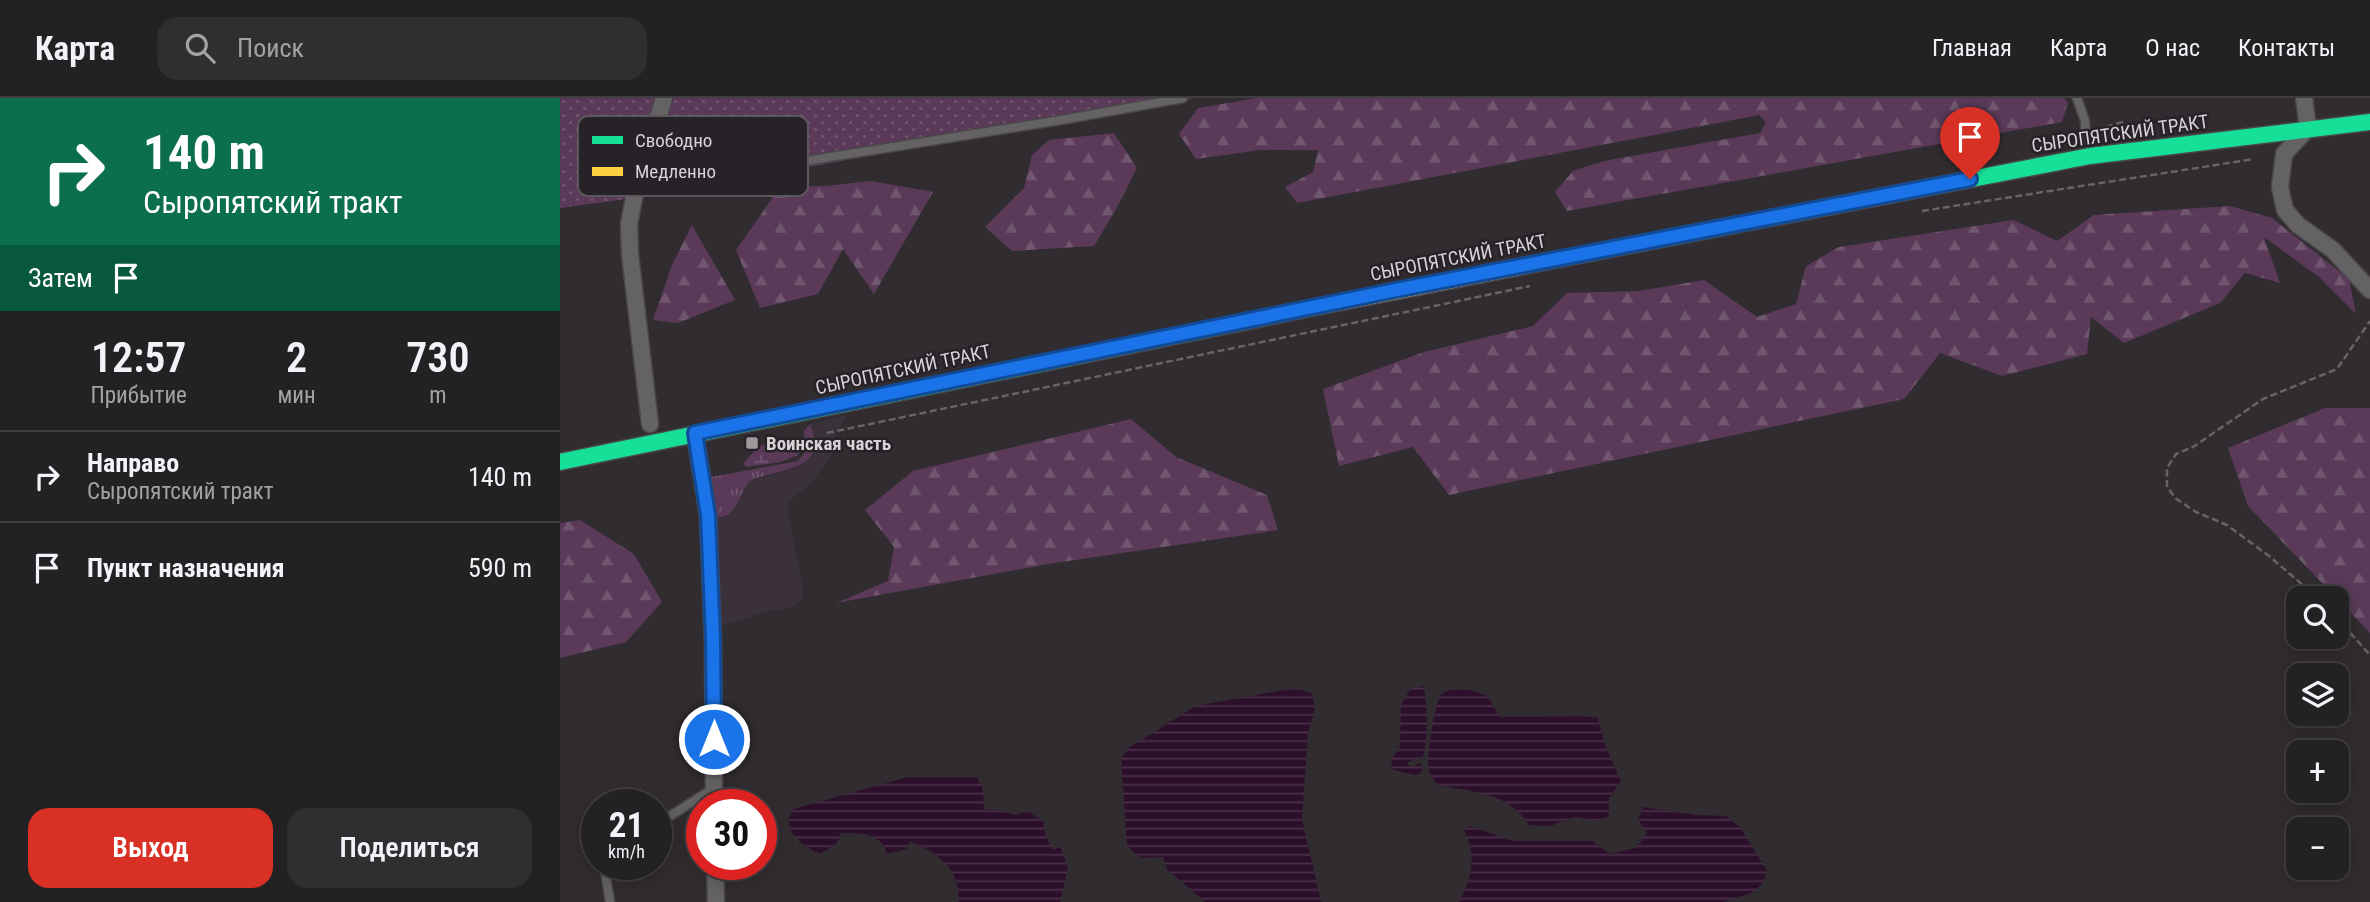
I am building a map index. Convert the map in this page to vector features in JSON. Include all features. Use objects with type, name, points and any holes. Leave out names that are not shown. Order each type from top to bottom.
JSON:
[{"type":"main road","name":"СЫРОПЯТСКИЙ ТРАКТ","points":[[560,462],[1396,290],[1998,173],[2090,156],[2370,122]]},
{"type":"street","points":[[659,116],[664,98]]},
{"type":"street","points":[[2305,108],[2308,128],[2284,154],[2280,187],[2285,210],[2298,225],[2333,250],[2370,290]]},
{"type":"street","points":[[635,196],[629,224],[630,254],[650,424]]},
{"type":"street","points":[[695,433],[708,515],[713,640],[714,789]]},
{"type":"street","points":[[715,880],[716,902]]},
{"type":"lane","points":[[808,160],[1183,98]]},
{"type":"lane","points":[[2077,98],[2085,121],[2085,139]]},
{"type":"lane","points":[[607,880],[610,902]]},
{"type":"path","points":[[2085,139],[2123,122]]},
{"type":"path","points":[[1922,211],[2254,159]]},
{"type":"path","points":[[827,433],[1532,286]]},
{"type":"path","points":[[2304,586],[2227,525],[2196,512],[2175,498],[2167,486],[2167,468],[2176,454],[2193,447],[2263,399],[2337,369],[2370,321]]},
{"type":"path","points":[[2349,632],[2370,655]]},
{"type":"shaded area","points":[[847,415],[834,437],[832,454],[813,481],[789,502],[788,513],[804,593],[801,601],[793,607],[724,625],[717,635],[716,518],[724,518],[750,481],[793,469],[810,457],[815,436],[810,424]]},
{"type":"shaded area","points":[[1424,686],[1427,722],[1423,757],[1406,763],[1412,767],[1421,763],[1422,771],[1417,776],[1391,769],[1392,758],[1400,747],[1401,705],[1411,688]]},
{"type":"shaded area","points":[[1296,688],[1312,694],[1315,709],[1308,733],[1302,819],[1321,902],[1205,902],[1167,869],[1163,857],[1141,858],[1127,846],[1121,759],[1128,748],[1196,706]]},
{"type":"shaded area","points":[[1450,690],[1471,690],[1487,696],[1500,717],[1598,718],[1605,745],[1621,781],[1609,798],[1609,816],[1599,821],[1575,817],[1550,826],[1529,825],[1511,806],[1489,795],[1438,785],[1429,771],[1430,744],[1438,701],[1441,694]]},
{"type":"shaded area","points":[[908,777],[977,777],[983,790],[984,809],[1005,811],[1014,815],[1027,811],[1043,821],[1046,837],[1053,850],[1060,846],[1068,868],[1060,902],[959,902],[956,880],[946,864],[939,857],[910,841],[907,849],[887,854],[880,841],[869,835],[841,833],[837,843],[820,854],[806,847],[791,830],[789,824],[793,809]]},
{"type":"shaded area","points":[[1643,807],[1696,815],[1726,816],[1740,827],[1767,871],[1761,885],[1751,893],[1723,902],[1459,902],[1470,875],[1471,849],[1464,831],[1469,826],[1514,841],[1592,841],[1610,854],[1636,848],[1647,833],[1638,819]]},
{"type":"green space","points":[[560,98],[1195,98],[808,167],[808,116],[578,116],[578,196],[645,196],[560,208]]},
{"type":"green space","points":[[1257,98],[2064,98],[2068,103],[2062,122],[1567,211],[1555,192],[1573,171],[1604,161],[1760,133],[1766,123],[1759,115],[1297,203],[1285,187],[1313,172],[1318,150],[1260,150],[1196,159],[1179,134],[1198,108]]},
{"type":"green space","points":[[1114,133],[1137,168],[1094,246],[1012,251],[985,227],[1024,188],[1032,155],[1049,140]]},
{"type":"green space","points":[[872,181],[933,192],[874,294],[843,249],[818,294],[760,308],[736,250],[774,196],[808,196],[808,186]]},
{"type":"green space","points":[[2230,206],[2272,218],[2349,279],[2356,314],[2319,277],[2264,237],[2280,283],[2245,273],[2220,303],[2124,343],[2091,317],[2087,354],[2002,376],[1940,353],[1904,399],[1449,495],[1413,447],[1339,466],[1323,389],[1424,352],[1533,326],[1567,293],[1639,291],[1704,280],[1757,317],[1796,304],[1806,266],[1839,247],[2014,220],[2057,241],[2094,215]]},
{"type":"green space","points":[[692,225],[735,300],[678,323],[653,320],[672,265]]},
{"type":"green space","points":[[2325,408],[2370,408],[2370,633],[2349,611],[2349,586],[2325,586],[2248,506],[2228,448]]},
{"type":"green space","points":[[1131,419],[1176,457],[1267,495],[1278,530],[1048,564],[836,603],[888,581],[894,547],[865,510],[913,471]]},
{"type":"green space","points":[[810,424],[815,440],[813,451],[807,460],[798,466],[750,481],[733,510],[716,518],[711,477],[798,461],[805,452],[804,431]]},
{"type":"green space","points":[[780,440],[801,442],[798,455],[781,462],[746,467],[743,463],[756,447]]},
{"type":"green space","points":[[580,520],[634,554],[662,602],[626,642],[560,658],[560,523]]},
{"type":"traffic: fast","points":[[1564,258],[2090,156],[2370,122]]},
{"type":"traffic: fast","points":[[560,462],[1301,310]]},
{"type":"traffic: slow","points":[[1301,310],[1564,258]]},
{"type":"place","name":"Воинская часть","points":[[752,443]]},
{"type":"route","points":[[714,739],[708,515],[695,433],[1396,290],[1970,179]]}]
